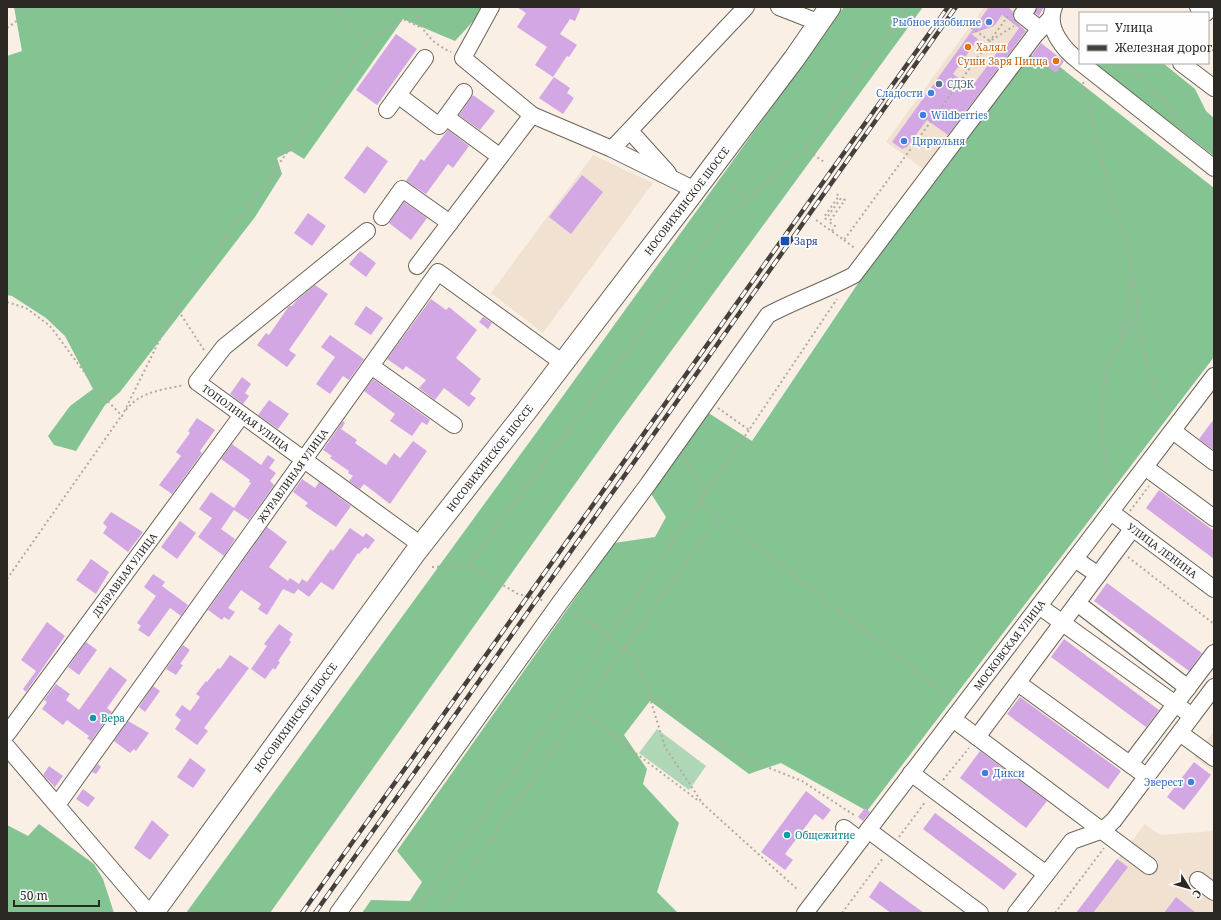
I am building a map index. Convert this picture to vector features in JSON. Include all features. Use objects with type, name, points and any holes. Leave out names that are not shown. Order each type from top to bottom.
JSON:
[{"type":"main road","name":"НОСОВИХИНСКОЕ ШОССЕ","points":[[153,913],[421,546],[710,171],[825,15]]},
{"type":"street","points":[[491,7],[463,58],[532,115],[612,149],[695,190]]},
{"type":"street","points":[[612,149],[746,7]]},
{"type":"street","points":[[779,7],[825,15]]},
{"type":"street","points":[[1020,12],[1049,18]]},
{"type":"street","points":[[1049,18],[1066,51],[1079,62]]},
{"type":"street","points":[[338,913],[558,604],[683,435],[768,315],[793,301],[828,289],[854,275],[1049,18]]},
{"type":"street","points":[[387,110],[425,58]]},
{"type":"street","points":[[1081,64],[1213,166]]},
{"type":"street","points":[[1182,64],[1214,88]]},
{"type":"street","points":[[398,95],[439,126],[464,92]]},
{"type":"street","points":[[417,266],[499,156],[532,115]]},
{"type":"street","points":[[446,117],[499,156]]},
{"type":"street","points":[[630,131],[673,179]]},
{"type":"street","points":[[382,217],[402,189],[450,223]]},
{"type":"street","name":"ТОПОЛИНАЯ УЛИЦА","points":[[367,231],[224,347],[197,382],[421,546]]},
{"type":"street","name":"ЖУРАВЛИНАЯ УЛИЦА","points":[[57,805],[438,272],[563,363]]},
{"type":"street","points":[[371,366],[454,425]]},
{"type":"street","name":"МОСКОВСКАЯ УЛИЦА","points":[[805,913],[1214,376]]},
{"type":"street","name":"ДУБРАВНАЯ УЛИЦА","points":[[7,734],[242,415]]},
{"type":"street","points":[[1175,428],[1214,462]]},
{"type":"street","points":[[1145,467],[1214,518]]},
{"type":"street","name":"УЛИЦА ЛЕНИНА","points":[[1114,508],[1133,528],[1213,587]]},
{"type":"street","points":[[977,737],[1133,528]]},
{"type":"street","points":[[1075,559],[1098,575]]},
{"type":"street","points":[[1077,603],[1188,688]]},
{"type":"street","points":[[1039,606],[1192,716]]},
{"type":"street","points":[[1130,764],[1214,653]]},
{"type":"street","points":[[1018,683],[1146,776]]},
{"type":"street","points":[[1016,913],[1072,840],[1103,830],[1114,820],[1214,687]]},
{"type":"street","points":[[957,713],[977,737],[1149,866]]},
{"type":"street","points":[[1180,733],[1214,758]]},
{"type":"street","points":[[7,747],[149,913]]},
{"type":"street","points":[[911,774],[1046,874]]},
{"type":"street","points":[[844,828],[892,847],[980,913]]},
{"type":"street","points":[[1198,880],[1214,892]]},
{"type":"path","points":[[7,28],[36,7]]},
{"type":"path","points":[[334,7],[366,44]]},
{"type":"path","points":[[413,7],[420,27]]},
{"type":"path","points":[[469,565],[724,218],[805,149],[908,7]]},
{"type":"path","points":[[990,41],[1014,26],[1020,12]]},
{"type":"path","points":[[816,220],[844,240],[990,41],[1020,12]]},
{"type":"path","points":[[122,416],[176,307],[270,180],[366,44],[403,19],[420,27],[440,47],[463,58]]},
{"type":"path","points":[[959,19],[990,41]]},
{"type":"path","points":[[1124,64],[1160,95],[1184,127]]},
{"type":"path","points":[[1083,81],[1113,204],[1130,250],[1132,277],[1138,304],[1136,316],[1144,353],[1156,393],[1175,428]]},
{"type":"path","points":[[805,149],[824,162]]},
{"type":"path","points":[[710,171],[746,200]]},
{"type":"path","points":[[832,231],[835,226],[830,222],[845,200],[841,198],[826,219],[824,217],[839,196],[835,193]]},
{"type":"path","points":[[1120,342],[1132,277]]},
{"type":"path","points":[[415,913],[608,636],[840,294]]},
{"type":"path","points":[[7,302],[26,308],[50,326],[99,392],[122,416]]},
{"type":"path","points":[[176,307],[212,363]]},
{"type":"path","points":[[1114,508],[1112,486],[1100,427],[1107,364],[1136,316]]},
{"type":"path","points":[[7,578],[122,416],[138,397],[150,392],[197,382]]},
{"type":"path","points":[[704,405],[717,407],[749,430]]},
{"type":"path","points":[[683,435],[685,459],[698,479],[704,494]]},
{"type":"path","points":[[699,501],[957,713]]},
{"type":"path","points":[[440,913],[624,648],[719,516]]},
{"type":"path","points":[[1118,550],[1214,624]]},
{"type":"path","points":[[432,567],[469,565],[518,594],[558,604],[577,611],[634,656],[647,690],[665,747],[703,804]]},
{"type":"path","points":[[647,690],[699,733],[744,758],[802,781],[854,815]]},
{"type":"path","points":[[580,711],[703,804],[797,889]]},
{"type":"path","points":[[842,913],[892,847]]},
{"type":"shaded area","points":[[984,7],[1041,7],[927,172],[886,142]]},
{"type":"shaded area","points":[[593,155],[653,183],[543,333],[491,293]]},
{"type":"shaded area","points":[[1214,731],[1214,772],[1194,757]]},
{"type":"shaded area","points":[[1145,824],[1160,835],[1214,831],[1214,913],[1076,913]]},
{"type":"green space","points":[[14,7],[482,7],[479,15],[455,41],[403,19],[304,159],[291,151],[277,158],[282,174],[255,217],[120,392],[105,405],[76,451],[54,445],[48,436],[70,406],[93,389],[65,336],[46,318],[12,296],[7,295],[7,56],[22,51]]},
{"type":"green space","points":[[844,7],[923,7],[617,425],[270,913],[186,913],[547,418]]},
{"type":"green space","points":[[1030,54],[1056,72],[1060,67],[1214,188],[1214,357],[867,811],[781,763],[749,774],[650,701],[624,735],[647,769],[643,784],[679,823],[657,892],[678,913],[362,913],[371,900],[410,901],[422,882],[397,851],[614,543],[655,537],[666,517],[650,492],[707,412],[752,441],[871,264]]},
{"type":"green space","points":[[1094,64],[1164,64],[1195,89],[1206,111],[1214,118],[1214,156]]},
{"type":"green space","points":[[657,729],[706,766],[689,790],[639,753]]},
{"type":"green space","points":[[39,824],[94,864],[103,879],[114,913],[7,913],[7,825],[28,836]]},
{"type":"building","points":[[517,7],[581,7],[575,21],[570,19],[560,34],[577,45],[569,57],[567,56],[553,77],[535,65],[547,47],[517,27],[526,13]]},
{"type":"building","points":[[989,7],[1008,7],[1013,12],[1013,18],[1016,22],[1026,31],[948,135],[927,120],[907,147],[902,149],[892,142]],"holes":[[[1002,15],[1019,28],[1007,45],[1004,43],[971,88],[953,74],[978,39],[971,34],[994,26]]]},
{"type":"building","points":[[1037,7],[1044,7],[1039,16],[1035,13]]},
{"type":"building","points":[[396,34],[417,49],[377,105],[356,90]]},
{"type":"building","points":[[1041,43],[1064,61],[1056,73],[1032,55]]},
{"type":"building","points":[[554,77],[570,88],[567,93],[574,98],[563,114],[539,98]]},
{"type":"building","points":[[473,95],[495,111],[480,130],[459,115]]},
{"type":"building","points":[[448,130],[469,146],[453,168],[448,164],[426,194],[406,181],[421,159],[424,161]]},
{"type":"building","points":[[367,146],[388,161],[365,194],[344,178]]},
{"type":"building","points":[[582,175],[603,192],[571,234],[549,217]]},
{"type":"building","points":[[404,202],[427,218],[411,240],[389,223]]},
{"type":"building","points":[[308,213],[326,226],[312,246],[294,233]]},
{"type":"building","points":[[360,251],[376,263],[366,277],[349,264]]},
{"type":"building","points":[[315,285],[328,294],[289,350],[296,355],[287,367],[257,345],[266,333],[269,335],[289,306],[292,306]]},
{"type":"building","points":[[431,299],[446,310],[449,307],[477,330],[456,358],[481,379],[470,394],[476,398],[469,407],[444,388],[435,400],[419,388],[426,380],[406,366],[403,370],[387,359]]},
{"type":"building","points":[[366,306],[383,318],[371,335],[354,324]]},
{"type":"building","points":[[483,317],[492,323],[488,329],[479,322]]},
{"type":"building","points":[[330,335],[364,359],[349,380],[343,376],[330,394],[316,384],[335,357],[321,347]]},
{"type":"building","points":[[242,377],[251,384],[245,393],[249,396],[243,404],[230,394]]},
{"type":"building","points":[[373,379],[430,420],[427,425],[422,422],[412,436],[390,421],[395,414],[364,391]]},
{"type":"building","points":[[269,400],[289,414],[278,429],[258,415]]},
{"type":"building","points":[[197,418],[215,430],[200,451],[202,453],[172,494],[159,485],[181,456],[176,452],[190,433],[188,431]]},
{"type":"building","points":[[1214,419],[1214,450],[1199,439]]},
{"type":"building","points":[[343,421],[345,423],[341,429],[357,440],[355,443],[386,465],[394,453],[400,458],[413,441],[427,451],[390,504],[364,484],[360,489],[349,481],[353,476],[348,473],[349,471],[330,458],[332,456],[323,450]]},
{"type":"building","points":[[232,444],[261,465],[268,455],[275,460],[269,468],[276,473],[270,481],[274,485],[249,520],[234,510],[221,529],[235,539],[224,556],[198,537],[212,518],[199,509],[211,492],[234,508],[251,483],[249,482],[250,480],[221,459]]},
{"type":"building","points":[[302,479],[315,488],[319,482],[351,506],[336,527],[305,506],[308,503],[293,492]]},
{"type":"building","points":[[1159,490],[1214,531],[1214,559],[1146,508]]},
{"type":"building","points":[[111,512],[143,532],[128,552],[103,533],[107,527],[103,523]]},
{"type":"building","points":[[180,521],[196,533],[177,559],[161,547]]},
{"type":"building","points":[[267,527],[287,542],[269,567],[288,581],[290,578],[299,584],[302,579],[307,582],[331,549],[333,551],[350,528],[363,537],[366,533],[375,540],[368,549],[365,547],[359,554],[358,553],[333,590],[321,582],[309,597],[298,589],[294,594],[283,589],[267,615],[258,609],[261,604],[241,590],[228,608],[235,612],[229,620],[224,617],[222,620],[208,610]]},
{"type":"building","points":[[91,559],[109,572],[96,594],[76,580]]},
{"type":"building","points":[[153,574],[165,582],[162,586],[188,605],[181,616],[170,608],[149,637],[138,630],[141,626],[137,623],[156,596],[144,587]]},
{"type":"building","points":[[1107,583],[1202,653],[1189,671],[1094,601]]},
{"type":"building","points":[[47,622],[65,636],[26,692],[23,689],[36,671],[21,660]]},
{"type":"building","points":[[279,624],[293,634],[289,640],[291,642],[278,661],[280,662],[275,670],[273,668],[265,679],[251,669],[267,646],[264,644]]},
{"type":"building","points":[[1064,639],[1159,710],[1146,727],[1051,657]]},
{"type":"building","points":[[86,642],[97,650],[79,675],[68,667]]},
{"type":"building","points":[[183,645],[190,650],[180,664],[183,665],[176,675],[166,669]]},
{"type":"building","points":[[230,655],[249,668],[204,728],[208,731],[197,745],[175,729],[181,720],[175,715],[182,705],[190,711],[200,697],[196,694],[218,668],[220,669]]},
{"type":"building","points":[[110,667],[127,680],[107,708],[112,712],[91,741],[87,738],[89,736],[67,720],[63,725],[42,709],[47,702],[44,700],[56,684],[70,694],[66,700],[79,710]]},
{"type":"building","points":[[153,686],[160,691],[145,712],[139,707]]},
{"type":"building","points":[[1020,697],[1121,771],[1108,789],[1007,714]]},
{"type":"building","points":[[128,721],[149,733],[136,751],[134,749],[130,753],[114,741]]},
{"type":"building","points":[[980,751],[1047,801],[1026,828],[960,778]]},
{"type":"building","points":[[190,758],[206,770],[193,788],[177,777]]},
{"type":"building","points":[[1194,762],[1211,775],[1184,810],[1167,797]]},
{"type":"building","points":[[98,764],[101,767],[96,774],[92,772]]},
{"type":"building","points":[[49,766],[63,776],[55,787],[43,775]]},
{"type":"building","points":[[83,789],[95,798],[88,807],[76,799]]},
{"type":"building","name":"Общежитие","points":[[806,791],[831,810],[823,820],[815,814],[785,854],[793,860],[785,870],[761,852]]},
{"type":"building","points":[[865,808],[870,812],[863,821],[858,817]]},
{"type":"building","points":[[935,813],[1017,874],[1004,890],[923,829]]},
{"type":"building","points":[[152,820],[169,835],[150,860],[134,848]]},
{"type":"building","points":[[1117,859],[1128,867],[1093,913],[1076,913]]},
{"type":"building","points":[[880,881],[924,913],[891,913],[869,897]]},
{"type":"building","points":[[1176,897],[1196,913],[1164,913]]},
{"type":"railway","points":[[302,913],[948,7]]},
{"type":"railway","points":[[315,913],[956,7]]},
{"type":"place","name":"Рыбное изобилие","points":[[989,22]]},
{"type":"place","name":"Халял","points":[[968,47]]},
{"type":"place","name":"Суши Заря Пицца","points":[[1056,61]]},
{"type":"place","name":"СДЭК","points":[[939,84]]},
{"type":"place","name":"Сладости","points":[[931,93]]},
{"type":"place","name":"Wildberries","points":[[923,115]]},
{"type":"place","name":"Цирюльня","points":[[904,141]]},
{"type":"place","name":"Заря","points":[[785,241]]},
{"type":"place","name":"Вера","points":[[93,718]]},
{"type":"place","name":"Дикси","points":[[985,773]]},
{"type":"place","name":"Эверест","points":[[1191,782]]},
{"type":"place","name":"Общежитие","points":[[787,835]]}]
